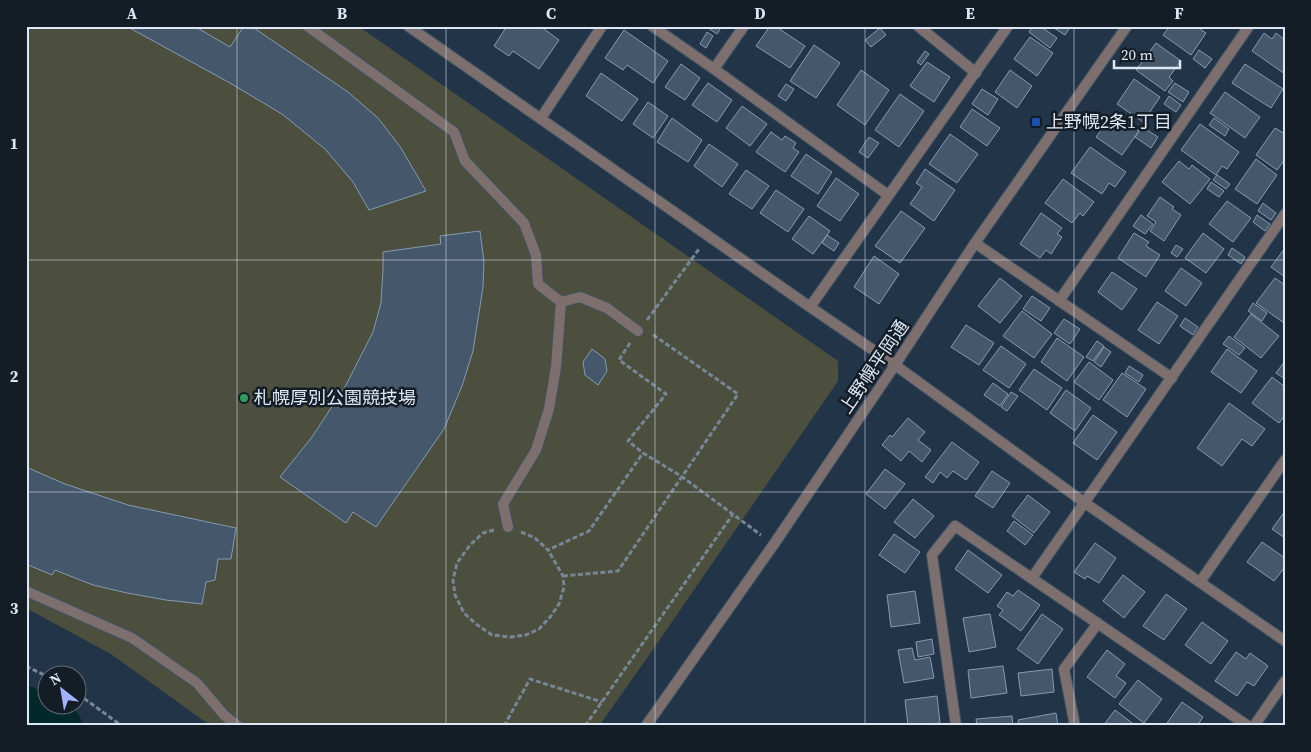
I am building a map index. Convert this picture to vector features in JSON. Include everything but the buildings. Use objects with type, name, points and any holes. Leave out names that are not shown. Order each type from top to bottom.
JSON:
[{"type":"street","points":[[307,26],[454,132],[465,161],[524,222],[536,255],[538,284],[561,302]]},
{"type":"street","points":[[408,26],[895,365],[1085,503],[1285,641]]},
{"type":"street","points":[[541,118],[602,26]]},
{"type":"street","points":[[652,26],[888,195]]},
{"type":"street","points":[[714,69],[744,26]]},
{"type":"street","points":[[918,26],[976,73]]},
{"type":"street","points":[[810,307],[1008,26]]},
{"type":"street","name":"上野幌平岡通","points":[[646,726],[774,544],[975,243],[1127,26]]},
{"type":"street","points":[[1059,301],[1249,26]]},
{"type":"street","points":[[1032,578],[1284,217]]},
{"type":"street","points":[[975,243],[1172,378]]},
{"type":"street","points":[[561,302],[580,297],[607,308],[640,329]]},
{"type":"street","points":[[508,527],[503,504],[536,450],[550,408],[556,367],[561,302]]},
{"type":"street","points":[[1200,582],[1284,464]]},
{"type":"street","points":[[956,726],[932,555],[955,526],[1248,726]]},
{"type":"street","points":[[26,591],[132,638],[197,683],[224,715],[238,726]]},
{"type":"street","points":[[1075,726],[1064,669],[1098,623]]},
{"type":"street","points":[[1254,726],[1285,681]]},
{"type":"path","points":[[709,236],[619,360],[666,394],[628,441],[643,453],[682,476],[774,544]]},
{"type":"path","points":[[563,576],[618,571],[738,394],[640,329]]},
{"type":"path","points":[[548,550],[589,531],[643,453]]},
{"type":"path","points":[[585,726],[733,514]]},
{"type":"path","points":[[508,527],[535,538],[548,550],[563,576],[564,587],[559,604],[551,616],[539,628],[526,635],[510,637],[492,635],[464,613],[455,595],[453,580],[457,563],[470,545],[483,533],[508,527]]},
{"type":"path","points":[[26,666],[38,672]]},
{"type":"path","points":[[504,726],[530,679],[602,702]]},
{"type":"path","points":[[88,701],[122,726]]},
{"type":"green space","points":[[26,26],[358,26],[838,361],[838,381],[599,726],[211,726],[111,654],[26,608]]},
{"type":"waterway","points":[[26,706],[62,726]]},
{"type":"place","name":"上野幌2条1丁目","points":[[1036,122]]},
{"type":"place","name":"札幌厚別公園競技場","points":[[244,398]]}]
